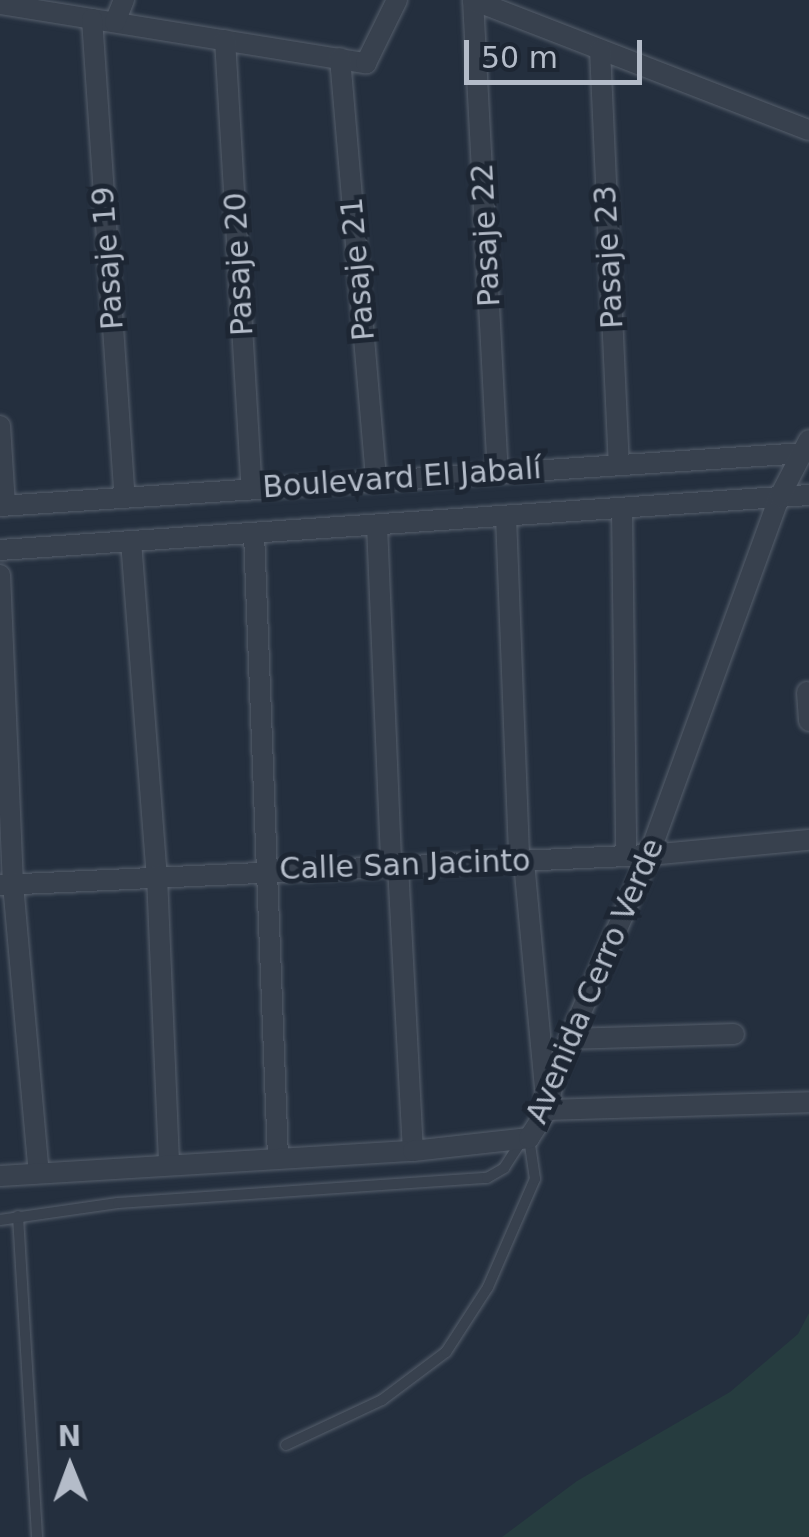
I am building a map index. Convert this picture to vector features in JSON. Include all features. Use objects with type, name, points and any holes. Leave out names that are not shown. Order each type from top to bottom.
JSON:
[{"type":"street","points":[[115,22],[124,0]]},
{"type":"street","points":[[0,4],[366,62],[397,0]]},
{"type":"street","points":[[473,0],[809,130]]},
{"type":"street","name":"Pasaje 22","points":[[473,0],[498,471]]},
{"type":"street","name":"Pasaje 19","points":[[92,19],[124,498]]},
{"type":"street","name":"Pasaje 20","points":[[225,40],[252,488]]},
{"type":"street","name":"Pasaje 23","points":[[600,50],[619,463]]},
{"type":"street","name":"Pasaje 21","points":[[340,58],[376,480]]},
{"type":"street","points":[[0,426],[2,506]]},
{"type":"street","name":"Boulevard El Jabalí","points":[[2,506],[807,447]]},
{"type":"street","name":"Avenida Cerro Verde","points":[[0,1176],[413,1152],[524,1140],[547,1110],[568,1039],[648,855],[780,496],[807,447]]},
{"type":"street","name":"Boulevard El Jabalí","points":[[0,550],[809,495]]},
{"type":"street","points":[[622,508],[626,856]]},
{"type":"street","points":[[506,516],[522,862],[547,1110],[809,1102]]},
{"type":"street","points":[[377,525],[413,1152]]},
{"type":"street","points":[[254,533],[278,1159]]},
{"type":"street","points":[[131,541],[157,876],[169,1166]]},
{"type":"street","points":[[0,575],[6,884],[39,1173]]},
{"type":"street","points":[[807,692],[809,721]]},
{"type":"street","name":"Calle San Jacinto","points":[[6,884],[522,862],[809,840]]},
{"type":"street","points":[[568,1039],[734,1034]]},
{"type":"lane","points":[[0,1220],[118,1203],[487,1178],[504,1168],[524,1140]]},
{"type":"lane","points":[[286,1445],[382,1400],[446,1352],[488,1286],[535,1179],[524,1140]]},
{"type":"lane","points":[[18,1216],[36,1537]]},
{"type":"green space","points":[[809,1313],[809,1537],[502,1537],[577,1481],[730,1392],[798,1334]]}]
